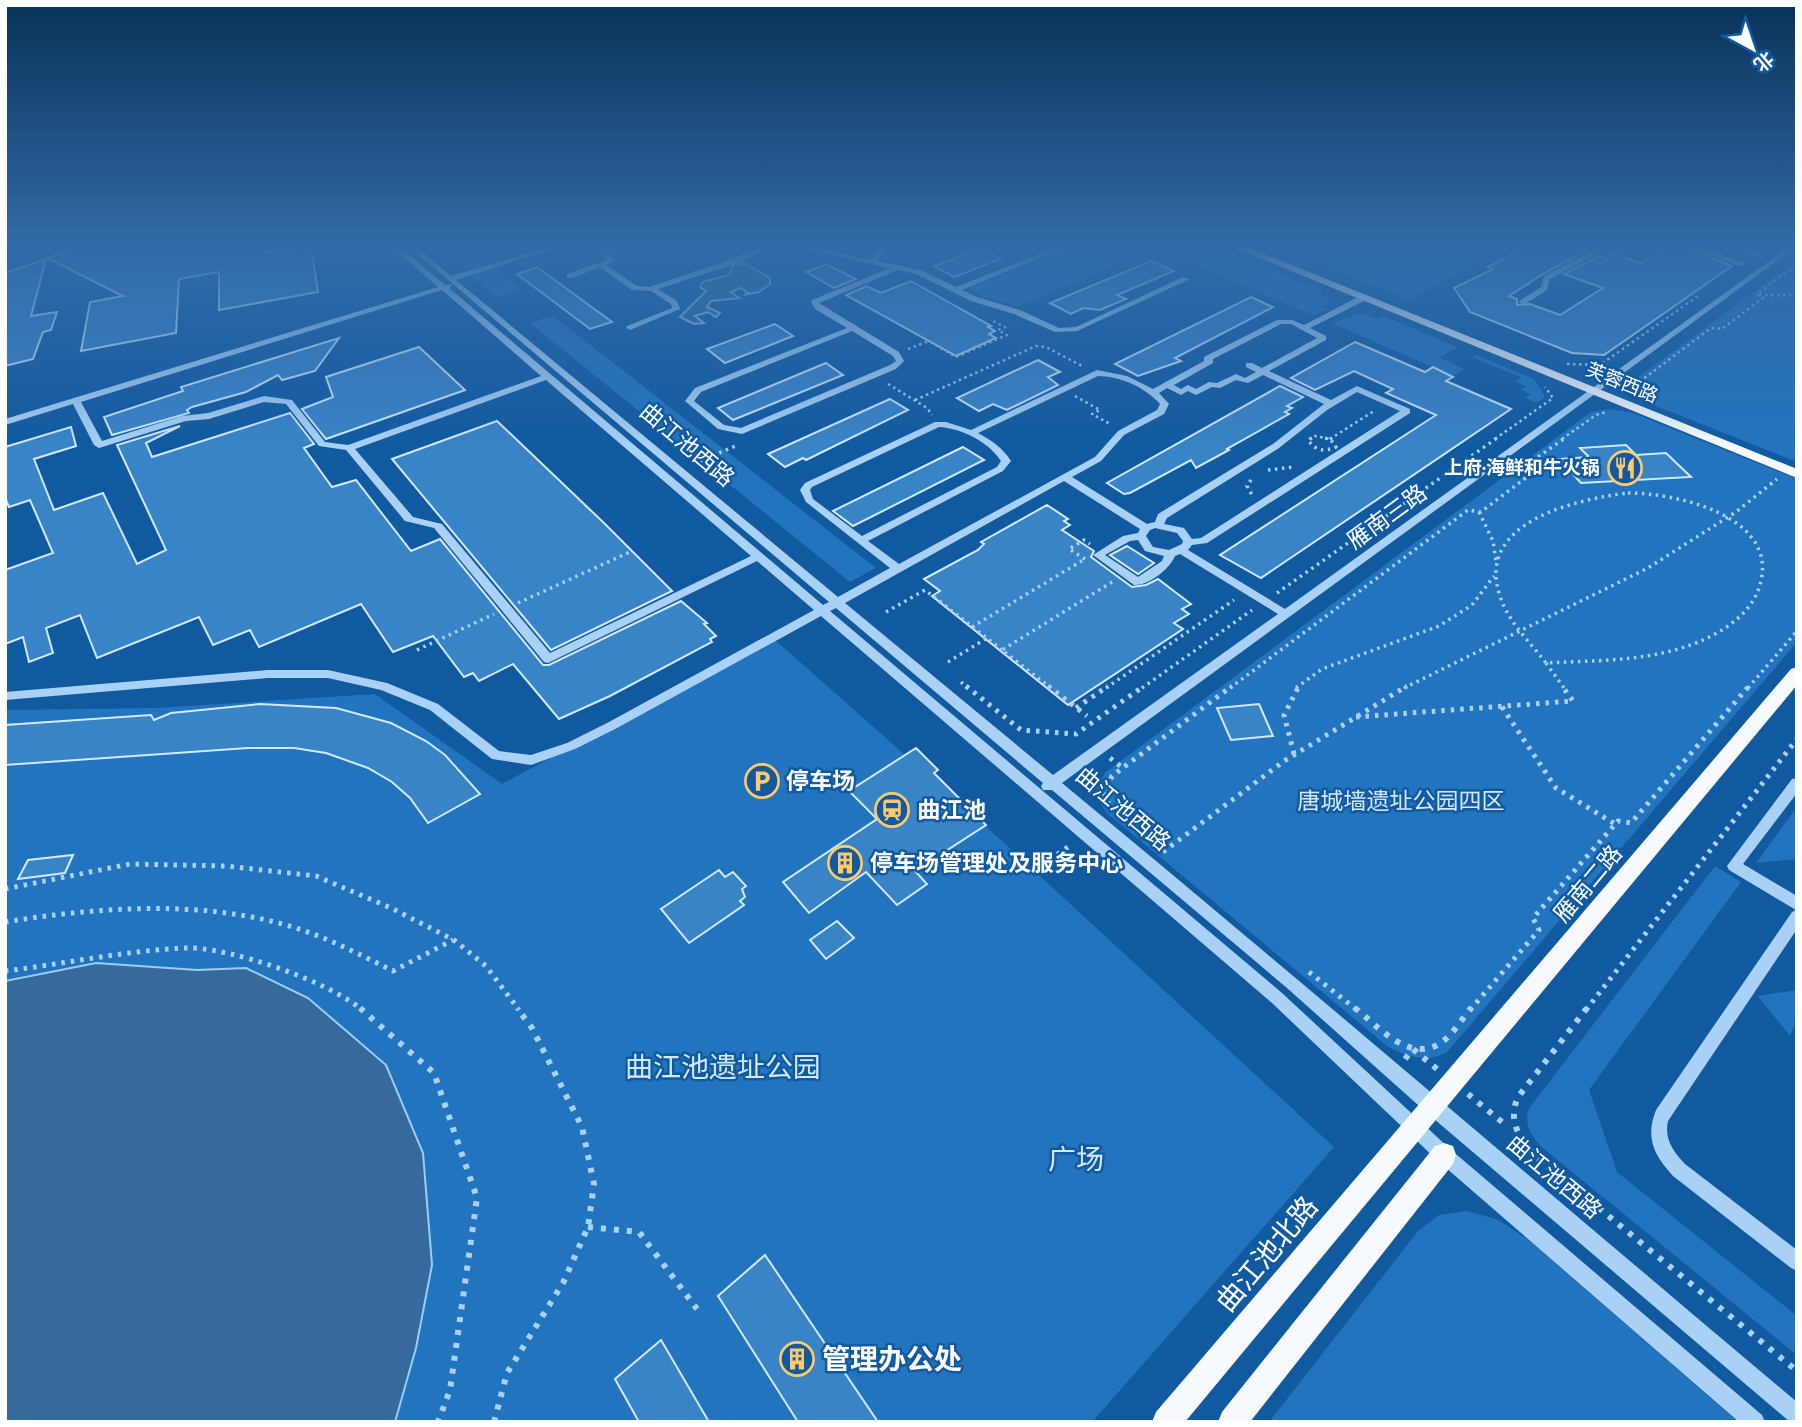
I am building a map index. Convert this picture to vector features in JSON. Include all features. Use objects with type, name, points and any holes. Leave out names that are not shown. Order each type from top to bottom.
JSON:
[{"type":"main road","name":"芙蓉西路","points":[[1403,314],[1797,467]]},
{"type":"main road","name":"芙蓉西路","points":[[1414,314],[1797,474]]},
{"type":"main road","name":"雁南二路","points":[[1425,1117],[1797,673]]},
{"type":"main road","name":"曲江池北路","points":[[1166,1422],[1425,1117]]},
{"type":"main road","points":[[1232,1422],[1444,1155]]},
{"type":"street","points":[[5,422],[350,314]]},
{"type":"street","name":"曲江池西路","points":[[482,314],[548,376],[1277,998],[1797,1415]]},
{"type":"street","name":"曲江池西路","points":[[487,314],[1292,983],[1425,1117],[1444,1155],[1755,1422]]},
{"type":"street","points":[[630,328],[665,314]]},
{"type":"street","points":[[829,314],[853,328],[896,354],[900,361],[893,367],[742,431],[721,428],[689,401],[698,390],[853,328]]},
{"type":"street","points":[[1021,314],[1065,331],[1077,329],[1111,314]]},
{"type":"street","points":[[1306,328],[1333,314]]},
{"type":"street","name":"雁南三路","points":[[1037,794],[1701,314]]},
{"type":"street","points":[[1151,393],[1210,361],[1207,359],[1280,322],[1289,321],[1306,328],[1320,335],[1322,340],[1245,382],[1236,377],[1217,387],[1212,384],[1196,392],[1188,388],[1181,392],[1167,385]]},
{"type":"street","points":[[1250,365],[1331,404]]},
{"type":"street","points":[[5,696],[268,674],[328,674],[383,686],[434,707],[496,756],[531,760],[571,747],[613,725],[1098,459],[1123,432],[1164,408],[1163,401],[1115,374],[1095,373],[971,433]]},
{"type":"street","points":[[75,398],[100,445],[185,418],[209,416],[264,399],[289,402],[321,444],[349,448],[548,376]]},
{"type":"street","points":[[1064,477],[1144,532],[1149,549],[1170,554],[1203,541],[1407,411],[1357,388],[1331,404],[1276,446],[1162,516],[1159,525]]},
{"type":"street","points":[[862,540],[1005,465],[1005,456],[954,424],[939,424],[813,482],[806,488],[807,498],[897,568]]},
{"type":"street","points":[[349,448],[409,519],[438,526],[548,659],[759,556]]},
{"type":"street","points":[[1170,554],[1167,563],[1138,582],[1098,555],[1127,538],[1159,525],[1180,530],[1186,547],[1286,614]]},
{"type":"street","points":[[1797,783],[1734,866],[1797,904]]},
{"type":"street","points":[[1797,915],[1662,1116],[1658,1128],[1666,1154],[1679,1170],[1797,1262]]},
{"type":"path","points":[[1644,397],[1636,390],[1638,383],[1711,328],[1722,329],[1742,314]]},
{"type":"path","points":[[896,354],[929,341],[956,357],[1007,335],[998,330],[1005,327],[983,316]]},
{"type":"path","points":[[914,400],[1037,346],[1046,347],[1095,373]]},
{"type":"path","points":[[880,384],[889,384],[927,408],[939,424]]},
{"type":"path","points":[[1062,389],[1100,410],[1092,414],[1123,432]]},
{"type":"path","points":[[1330,439],[1336,444],[1334,449],[1313,451],[1308,443],[1311,438],[1330,439],[1388,403]]},
{"type":"path","points":[[1115,812],[1107,803],[1104,793],[1112,776],[1468,510],[1479,512],[1544,464],[1538,457],[1596,415]]},
{"type":"path","points":[[700,461],[738,445]]},
{"type":"path","points":[[1264,472],[1274,467],[1299,466]]},
{"type":"path","points":[[1163,852],[1294,754],[1351,717],[1430,675],[1646,570],[1729,518],[1780,476]]},
{"type":"path","points":[[1254,478],[1247,490],[1265,502]]},
{"type":"path","points":[[1351,717],[1573,701],[1522,632],[1500,597],[1496,569],[1507,543],[1524,526],[1554,509],[1614,494],[1674,496],[1704,505],[1729,518],[1754,542],[1762,567],[1756,596],[1733,622],[1705,640],[1671,651],[1546,663]]},
{"type":"path","points":[[1294,754],[1282,711],[1294,686],[1320,667],[1403,642],[1435,628],[1465,611],[1489,592],[1496,570],[1492,539],[1479,512]]},
{"type":"path","points":[[1492,539],[1499,544],[1507,543]]},
{"type":"path","points":[[1096,566],[1069,549],[1084,540],[1103,552]]},
{"type":"path","points":[[417,650],[632,551]]},
{"type":"path","points":[[972,627],[1086,559]]},
{"type":"path","points":[[1002,650],[1115,579],[1105,573]]},
{"type":"path","points":[[886,612],[925,590],[1087,716]]},
{"type":"path","points":[[1489,592],[1500,597]]},
{"type":"path","points":[[1076,708],[1233,600],[1244,607]]},
{"type":"path","points":[[1302,966],[1395,1041],[1413,1049],[1432,1048],[1443,1041],[1539,930],[1533,918],[1618,821],[1631,822],[1797,631]]},
{"type":"path","points":[[948,662],[987,638]]},
{"type":"path","points":[[1501,706],[1556,788],[1615,824]]},
{"type":"path","points":[[1797,739],[1518,1097],[1513,1109],[1518,1134],[1538,1158],[1797,1371]]},
{"type":"path","points":[[1153,844],[1174,861]]},
{"type":"path","points":[[5,889],[130,864],[226,866],[316,876],[391,908],[454,940],[486,966],[532,1028],[582,1127],[594,1184],[588,1227],[563,1283],[507,1373],[494,1422]]},
{"type":"path","points":[[5,922],[58,912],[149,910],[257,917],[331,939],[393,971],[454,940]]},
{"type":"path","points":[[5,971],[189,948],[263,962],[345,995],[434,1073],[477,1198],[450,1390],[438,1422]]},
{"type":"path","points":[[588,1227],[639,1232],[697,1309]]},
{"type":"green space","points":[[1359,314],[1377,319],[1383,316],[1457,347],[1440,358],[1464,369],[1453,376],[1332,323]]},
{"type":"green space","points":[[1724,314],[1797,314],[1797,462],[1651,404],[1636,395],[1630,386],[1633,381]]},
{"type":"green space","points":[[553,316],[876,568],[850,582],[530,323]]},
{"type":"green space","points":[[1476,355],[1534,379],[1545,397],[1536,403],[1525,398],[1531,394],[1521,390],[1526,386],[1516,382],[1521,377],[1472,357]]},
{"type":"green space","name":"唐城墙遗址公园四区","points":[[1610,409],[1633,413],[1797,479],[1797,642],[1448,1051],[1433,1057],[1409,1056],[1387,1046],[1107,813],[1099,802],[1097,785],[1106,772],[1591,412]]},
{"type":"green space","name":"曲江池遗址公园","points":[[774,639],[991,831],[1334,1147],[1092,1422],[5,1422],[5,710],[157,708],[375,694],[502,784]]},
{"type":"green space","points":[[1794,811],[1797,814],[1797,859],[1756,863]]},
{"type":"green space","points":[[1715,866],[1741,882],[1589,1090],[1617,1172],[1797,1316],[1797,1355],[1544,1149],[1532,1135],[1527,1119],[1530,1107]]},
{"type":"green space","points":[[1797,990],[1797,1019],[1790,1036],[1758,996]]},
{"type":"green space","points":[[1467,1211],[1499,1220],[1530,1241],[1738,1422],[1269,1422],[1418,1231],[1439,1215]]},
{"type":"shaded area","points":[[683,314],[703,314],[695,316],[704,323],[694,324],[680,317]]},
{"type":"shaded area","points":[[96,963],[197,970],[246,968],[308,998],[386,1065],[423,1153],[432,1265],[416,1348],[395,1422],[5,1422],[5,981]]},
{"type":"building","points":[[5,314],[32,314],[31,316],[56,314],[51,330],[43,332],[33,359],[5,366]]},
{"type":"building","points":[[88,314],[177,314],[176,333],[81,351]]},
{"type":"building","points":[[570,314],[601,314],[612,322],[590,329]]},
{"type":"building","points":[[880,314],[969,314],[995,331],[989,334],[996,338],[956,356]]},
{"type":"building","points":[[1217,314],[1260,314],[1175,358],[1181,361],[1138,376],[1115,364]]},
{"type":"building","points":[[1474,314],[1664,314],[1604,355],[1572,353]]},
{"type":"building","points":[[775,324],[793,336],[725,363],[707,349]]},
{"type":"building","points":[[339,338],[315,371],[282,380],[278,375],[246,392],[192,407],[187,410],[189,413],[112,435],[104,417],[183,391],[181,387]]},
{"type":"building","points":[[1355,342],[1425,372],[1433,367],[1453,377],[1446,381],[1511,409],[1261,578],[1220,555],[1436,415],[1386,393],[1393,389],[1354,371],[1315,390],[1291,378]]},
{"type":"building","points":[[419,347],[465,390],[326,439],[302,409],[333,397],[326,377]]},
{"type":"building","points":[[1038,360],[1060,372],[1048,377],[1058,385],[1007,410],[993,404],[979,411],[957,398]]},
{"type":"building","points":[[826,363],[843,375],[733,420],[718,408]]},
{"type":"building","points":[[1280,386],[1303,397],[1287,406],[1292,408],[1285,412],[1289,414],[1227,449],[1229,450],[1196,468],[1191,460],[1130,493],[1124,494],[1107,483]]},
{"type":"building","points":[[890,399],[908,410],[806,460],[803,458],[785,467],[768,454]]},
{"type":"building","points":[[290,413],[314,444],[304,448],[332,487],[356,480],[411,551],[440,539],[543,665],[549,665],[681,601],[707,623],[704,624],[716,636],[710,639],[712,642],[610,696],[559,719],[513,664],[479,681],[473,673],[464,677],[433,636],[393,652],[361,604],[259,647],[250,630],[213,645],[199,617],[97,658],[80,615],[46,628],[53,653],[29,662],[23,637],[5,644],[5,570],[53,553],[30,500],[9,507],[5,497],[5,447],[71,427],[76,446],[34,459],[54,510],[103,493],[137,564],[166,550],[117,445],[180,426],[146,443],[152,457]]},
{"type":"building","points":[[497,421],[672,591],[551,650],[392,459]]},
{"type":"building","points":[[1626,445],[1636,455],[1666,453],[1691,477],[1581,483],[1559,459],[1589,457],[1580,448]]},
{"type":"building","points":[[963,447],[984,460],[853,526],[833,511]]},
{"type":"building","points":[[1047,505],[1068,519],[1064,521],[1070,525],[1062,530],[1094,551],[1091,557],[1132,587],[1146,585],[1158,579],[1191,604],[1182,609],[1189,614],[1174,623],[1183,629],[1068,705],[932,596],[940,591],[924,579],[978,550],[984,544],[981,542]]},
{"type":"building","points":[[1127,546],[1154,563],[1138,574],[1110,555]]},
{"type":"building","points":[[260,704],[336,708],[391,723],[426,741],[445,755],[480,794],[428,823],[410,798],[392,782],[368,768],[326,753],[294,748],[248,748],[5,765],[5,725],[151,715],[154,720],[171,713]]},
{"type":"building","points":[[1259,704],[1273,736],[1231,740],[1217,708]]},
{"type":"building","points":[[916,748],[938,770],[934,773],[986,825],[915,871],[927,884],[897,905],[866,872],[809,913],[783,882],[877,819],[849,791]]},
{"type":"building","points":[[73,855],[65,873],[18,879],[28,860]]},
{"type":"building","points":[[719,870],[725,877],[733,872],[746,886],[742,889],[745,897],[740,901],[744,905],[689,943],[661,909]]},
{"type":"building","points":[[837,921],[854,938],[826,959],[810,940]]},
{"type":"building","name":"管理办公处","points":[[765,1255],[878,1422],[798,1422],[718,1296]]},
{"type":"building","points":[[661,1340],[709,1422],[639,1422],[615,1379]]},
{"type":"place","name":"上府·海鲜和牛火锅","points":[[1625,468]]},
{"type":"place","name":"停车场","points":[[762,781]]},
{"type":"place","name":"曲江池","points":[[892,810]]},
{"type":"place","name":"停车场管理处及服务中心","points":[[845,863]]},
{"type":"place","name":"管理办公处","points":[[797,1359]]},
{"type":"park label","name":"广场","points":[[1076,1159]]}]
